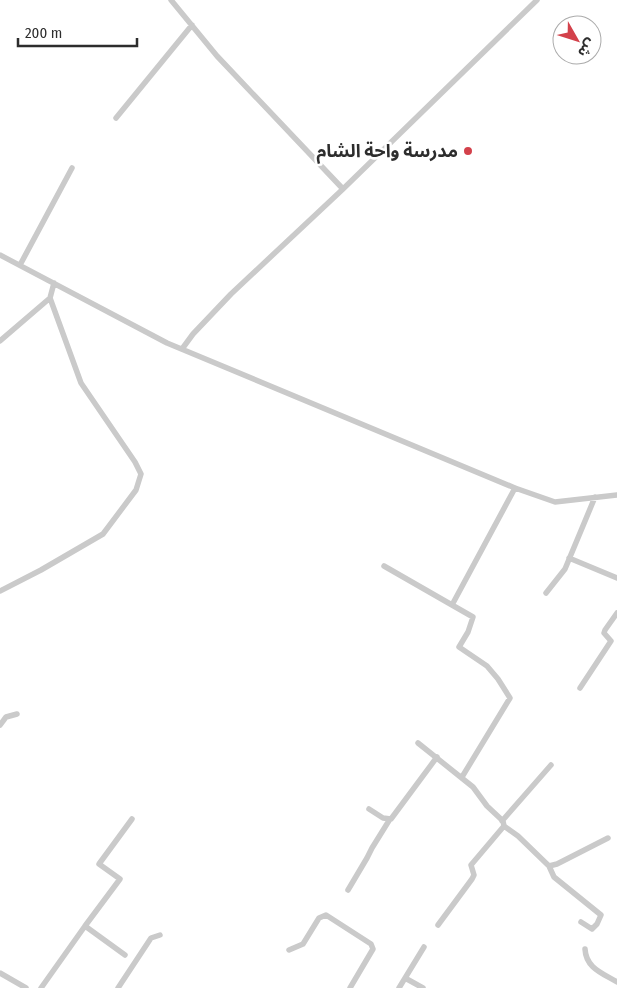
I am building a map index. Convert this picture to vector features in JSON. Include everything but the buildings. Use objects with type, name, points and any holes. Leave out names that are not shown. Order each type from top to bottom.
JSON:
[{"type":"street","points":[[171,0],[217,56],[343,189]]},
{"type":"street","points":[[182,349],[193,334],[231,294],[343,189],[537,0]]},
{"type":"street","points":[[116,118],[192,25]]},
{"type":"street","points":[[20,265],[72,168]]},
{"type":"street","points":[[0,256],[167,343],[515,488],[555,502],[617,495]]},
{"type":"street","points":[[0,342],[50,298],[54,283]]},
{"type":"street","points":[[0,591],[103,534],[136,490],[141,474],[136,462],[81,383],[50,298]]},
{"type":"street","points":[[452,605],[515,488]]},
{"type":"street","points":[[546,593],[562,573],[595,497]]},
{"type":"street","points":[[569,558],[617,578]]},
{"type":"street","points":[[384,566],[473,617],[468,632],[459,647],[486,666],[510,698],[462,777]]},
{"type":"street","points":[[580,688],[610,644],[611,641],[604,633],[617,613]]},
{"type":"street","points":[[0,725],[6,717],[16,714]]},
{"type":"street","points":[[418,743],[473,787],[503,823],[549,866],[554,877],[601,914],[597,924],[592,929],[581,922]]},
{"type":"street","points":[[348,890],[390,819],[437,757]]},
{"type":"street","points":[[438,925],[472,879],[474,875],[471,865],[551,765]]},
{"type":"street","points":[[369,808],[383,818],[390,819]]},
{"type":"street","points":[[41,988],[120,879],[99,864],[132,819]]},
{"type":"street","points":[[549,866],[557,864],[608,838]]},
{"type":"street","points":[[289,950],[303,944],[319,918],[326,915],[371,944],[373,949],[350,988]]},
{"type":"street","points":[[85,926],[125,955]]},
{"type":"street","points":[[118,988],[151,938],[160,935]]},
{"type":"street","points":[[399,988],[424,947]]},
{"type":"street","points":[[585,949],[585,958],[590,966],[617,982]]},
{"type":"street","points":[[0,973],[26,988]]},
{"type":"street","points":[[405,978],[423,988]]},
{"type":"place","name":"مدرسة واحة الشام","points":[[468,151]]}]
